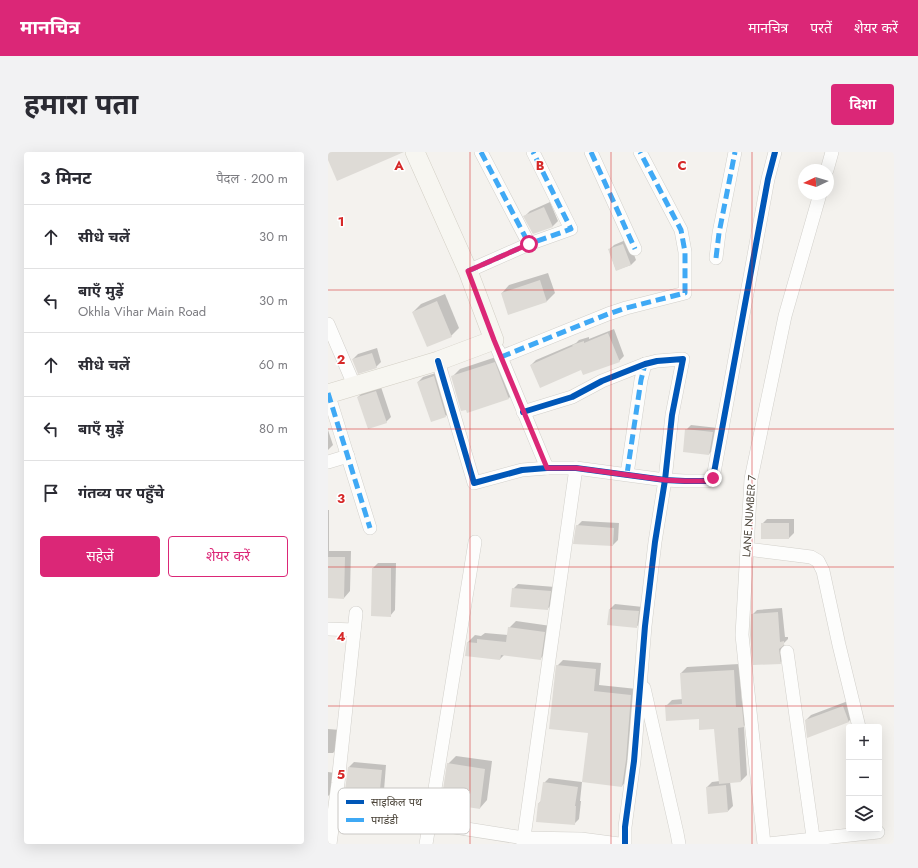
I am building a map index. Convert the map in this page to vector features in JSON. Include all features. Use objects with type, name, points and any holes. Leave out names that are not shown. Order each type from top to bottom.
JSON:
[{"type":"street","points":[[415,152],[468,271],[497,349],[547,468]]},
{"type":"street","points":[[481,152],[529,244]]},
{"type":"street","points":[[468,271],[529,244],[571,229],[562,208],[533,152]]},
{"type":"street","points":[[591,152],[635,249]]},
{"type":"street","points":[[370,528],[328,394],[438,361],[497,349],[626,308],[685,293],[685,252],[681,230],[640,152]]},
{"type":"street","points":[[716,258],[719,233],[735,152]]},
{"type":"street","points":[[438,361],[474,483],[522,470],[547,468],[576,468],[665,480],[708,481],[713,478],[765,195],[775,152]]},
{"type":"street","points":[[829,164],[832,152]]},
{"type":"street","name":"LANE NUMBER 7","points":[[764,844],[743,649],[742,625],[751,479],[786,316],[818,200]]},
{"type":"street","points":[[328,324],[354,385]]},
{"type":"street","points":[[523,412],[572,397],[602,381],[645,364],[657,361],[683,359],[672,415],[665,480],[653,558],[634,761],[625,827],[625,844]]},
{"type":"street","points":[[627,474],[641,380],[645,364]]},
{"type":"street","points":[[328,462],[348,456]]},
{"type":"street","points":[[524,841],[576,468]]},
{"type":"street","points":[[435,788],[475,542]]},
{"type":"street","points":[[747,548],[811,557],[818,561],[823,571],[858,724]]},
{"type":"street","points":[[330,844],[331,817],[356,613]]},
{"type":"street","points":[[328,628],[354,630]]},
{"type":"street","points":[[787,652],[814,841]]},
{"type":"street","points":[[641,675],[677,832],[678,844]]},
{"type":"street","points":[[470,831],[524,841],[581,840],[619,844]]},
{"type":"street","points":[[426,844],[427,834]]},
{"type":"street","points":[[768,844],[878,835]]},
{"type":"building","points":[[328,152],[404,152],[337,181],[328,160]]},
{"type":"building","points":[[544,207],[553,227],[533,234],[523,216]]},
{"type":"building","points":[[623,244],[631,265],[616,271],[608,249]]},
{"type":"building","points":[[540,280],[547,302],[508,315],[501,293]]},
{"type":"building","points":[[437,301],[452,337],[427,347],[412,312]]},
{"type":"building","points":[[608,333],[620,362],[583,375],[581,370],[540,388],[530,365],[573,346],[572,345],[584,341],[584,343]]},
{"type":"building","points":[[372,353],[377,368],[358,374],[352,359]]},
{"type":"building","points":[[495,362],[509,399],[467,413],[466,410],[461,411],[451,376]]},
{"type":"building","points":[[434,376],[446,417],[431,422],[417,382]]},
{"type":"building","points":[[376,391],[387,423],[368,429],[357,397]]},
{"type":"building","points":[[685,429],[713,432],[709,455],[683,452]]},
{"type":"building","points":[[761,523],[789,523],[789,539],[761,539]]},
{"type":"building","points":[[576,525],[614,528],[613,546],[573,544]]},
{"type":"building","points":[[328,557],[345,557],[344,599],[328,598]]},
{"type":"building","points":[[372,568],[391,568],[391,617],[371,616]]},
{"type":"building","points":[[512,588],[551,591],[548,610],[510,607]]},
{"type":"building","points":[[609,609],[639,611],[637,628],[607,625]]},
{"type":"building","points":[[778,612],[780,642],[784,641],[784,645],[779,649],[781,664],[753,665],[750,635],[751,614]]},
{"type":"building","points":[[508,627],[545,632],[541,660],[501,655],[500,660],[465,656],[467,642],[477,643],[477,639],[506,642]]},
{"type":"building","points":[[556,665],[596,669],[594,691],[631,695],[626,760],[622,787],[582,782],[588,733],[549,729]]},
{"type":"building","points":[[734,670],[736,707],[742,707],[744,727],[738,728],[741,782],[719,784],[714,729],[699,730],[699,719],[666,721],[665,705],[682,704],[680,673]]},
{"type":"building","points":[[843,706],[849,722],[807,738],[805,720]]},
{"type":"building","points":[[447,763],[485,769],[480,809],[470,807],[470,788],[443,788]]},
{"type":"building","points":[[348,767],[382,770],[380,788],[345,788]]},
{"type":"building","points":[[543,782],[578,787],[575,806],[575,825],[536,822],[538,803],[540,803]]},
{"type":"building","points":[[726,785],[728,812],[708,814],[706,787]]},
{"type":"marked path","points":[[481,152],[529,244]]},
{"type":"marked path","points":[[468,271],[529,244],[571,229],[533,152]]},
{"type":"marked path","points":[[591,152],[635,249]]},
{"type":"marked path","points":[[501,357],[608,314],[685,293],[685,252],[681,230],[640,152]]},
{"type":"marked path","points":[[716,258],[719,233],[735,152]]},
{"type":"marked path","points":[[627,474],[641,380],[645,364]]},
{"type":"marked path","points":[[328,393],[370,528]]},
{"type":"cycle path","points":[[438,361],[474,483],[522,470],[547,468],[576,468],[665,480],[708,481],[713,478],[768,179],[775,152]]},
{"type":"cycle path","points":[[523,412],[572,397],[602,381],[645,364],[657,361],[683,359],[672,415],[665,480],[655,542],[645,626],[634,761],[625,827],[625,844]]},
{"type":"route","points":[[529,244],[468,271],[494,340],[547,468],[576,468],[665,480],[708,481],[713,478]]}]
